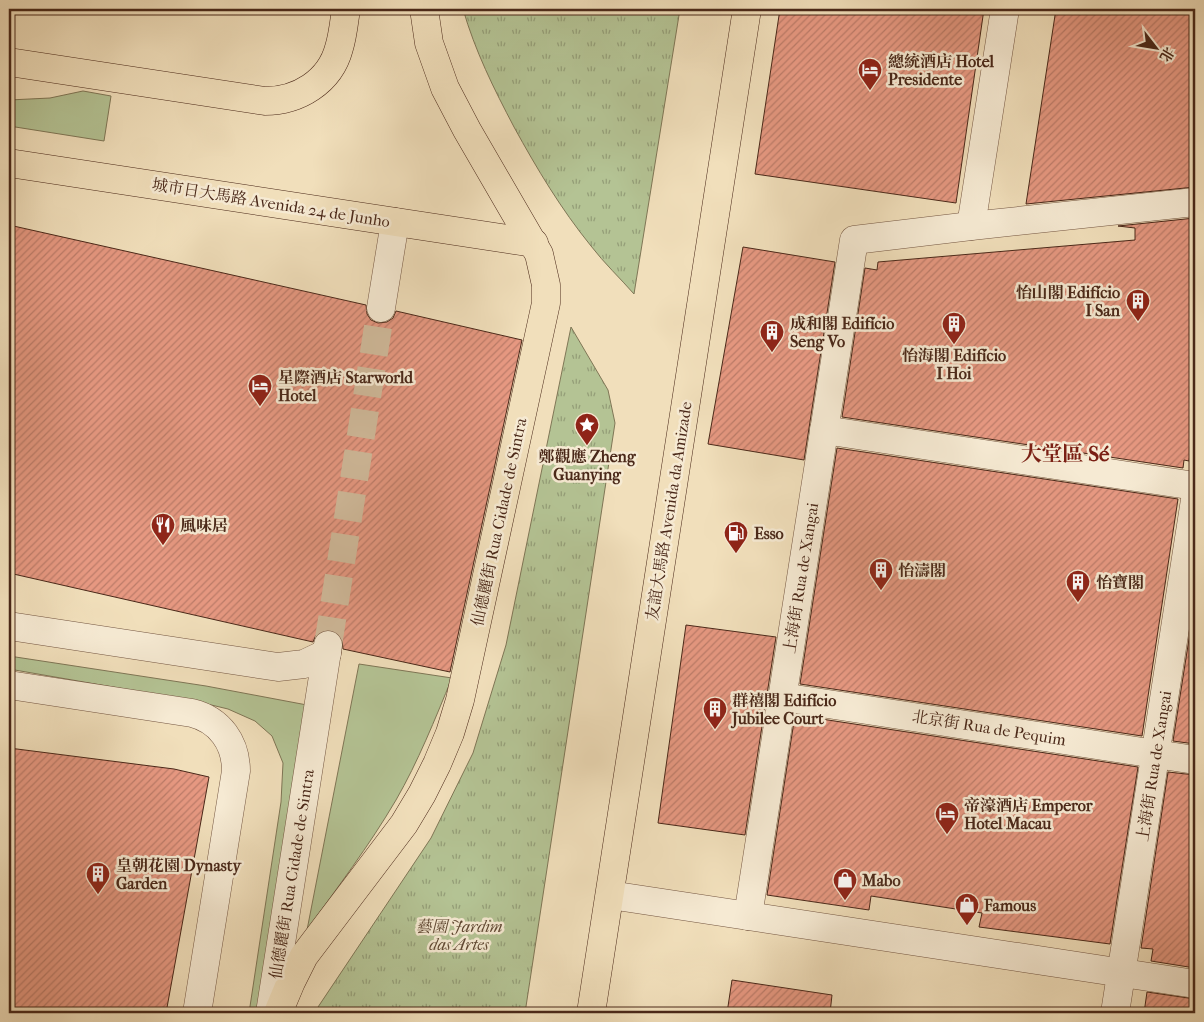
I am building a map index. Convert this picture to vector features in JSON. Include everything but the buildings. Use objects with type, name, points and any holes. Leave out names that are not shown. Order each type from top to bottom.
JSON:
[{"type":"main road","points":[[9,62],[264,101],[276,101],[302,93],[320,81],[334,61],[341,38],[346,9]]},
{"type":"main road","name":"仙德麗街 Rua Cidade de Sintra","points":[[278,1013],[304,956],[404,824],[434,771],[450,733],[460,700],[545,312],[546,285],[541,260],[534,244],[467,130],[445,88],[430,43],[424,9]]},
{"type":"main road","name":"友誼大馬路 Avenida da Amizade","points":[[591,1013],[747,9]]},
{"type":"main road","name":"城市日大馬路 Avenida 24 de Junho","points":[[9,163],[534,244]]},
{"type":"street","points":[[1005,9],[971,226],[1195,202]]},
{"type":"street","points":[[381,308],[395,222]]},
{"type":"street","name":"上海街 Rua de Xangai","points":[[748,916],[854,240],[971,226]]},
{"type":"street","points":[[824,430],[1195,486]]},
{"type":"street","name":"上海街 Rua de Xangai","points":[[1115,1013],[1195,500]]},
{"type":"street","name":"仙德麗街 Rua Cidade de Sintra","points":[[9,626],[278,667],[304,664],[328,649],[270,1013]]},
{"type":"street","points":[[9,685],[201,715],[216,724],[227,738],[234,754],[236,771],[197,1013]]},
{"type":"street","name":"北京街 Rua de Pequim","points":[[782,697],[1195,760]]},
{"type":"street","points":[[610,895],[1195,984]]},
{"type":"green space","points":[[463,9],[680,9],[634,294],[580,232],[541,173],[492,84],[473,40]]},
{"type":"green space","points":[[83,91],[111,96],[104,141],[9,126],[9,100],[50,98]]},
{"type":"green space","name":"藝園 Jardim das Artes","points":[[571,327],[608,390],[615,423],[525,1013],[314,1013],[431,838],[473,753],[506,645]]},
{"type":"green space","points":[[9,656],[206,686],[307,705],[261,1013],[249,1013],[281,802],[283,763],[272,736],[255,721],[228,709],[199,702],[9,669]]},
{"type":"green space","points":[[359,664],[452,678],[419,756],[396,800],[364,850],[307,930]]},
{"type":"tunnel","points":[[328,645],[381,308]]},
{"type":"place","name":"總統酒店 Hotel Presidente","points":[[870,91]]},
{"type":"place","name":"怡山閣 Edifício I San","points":[[1138,322]]},
{"type":"place","name":"怡海閣 Edifício I Hoi","points":[[954,345]]},
{"type":"place","name":"成和閣 Edifício Seng Vo","points":[[772,353]]},
{"type":"place","name":"星際酒店 Starworld Hotel","points":[[260,407]]},
{"type":"place","name":"鄭觀應 Zheng Guanying","points":[[587,446]]},
{"type":"place","name":"風味居","points":[[163,546]]},
{"type":"place","name":"Esso","points":[[736,554]]},
{"type":"place","name":"怡濤閣","points":[[881,591]]},
{"type":"place","name":"怡寶閣","points":[[1078,603]]},
{"type":"place","name":"群禧閣 Edifício Jubilee Court","points":[[715,730]]},
{"type":"place","name":"帝濠酒店 Emperor Hotel Macau","points":[[947,835]]},
{"type":"place","name":"皇朝花園 Dynasty Garden","points":[[98,895]]},
{"type":"place","name":"Mabo","points":[[845,901]]},
{"type":"place","name":"Famous","points":[[967,926]]},
{"type":"district","name":"大堂區 Sé","points":[[1065,454]]}]
